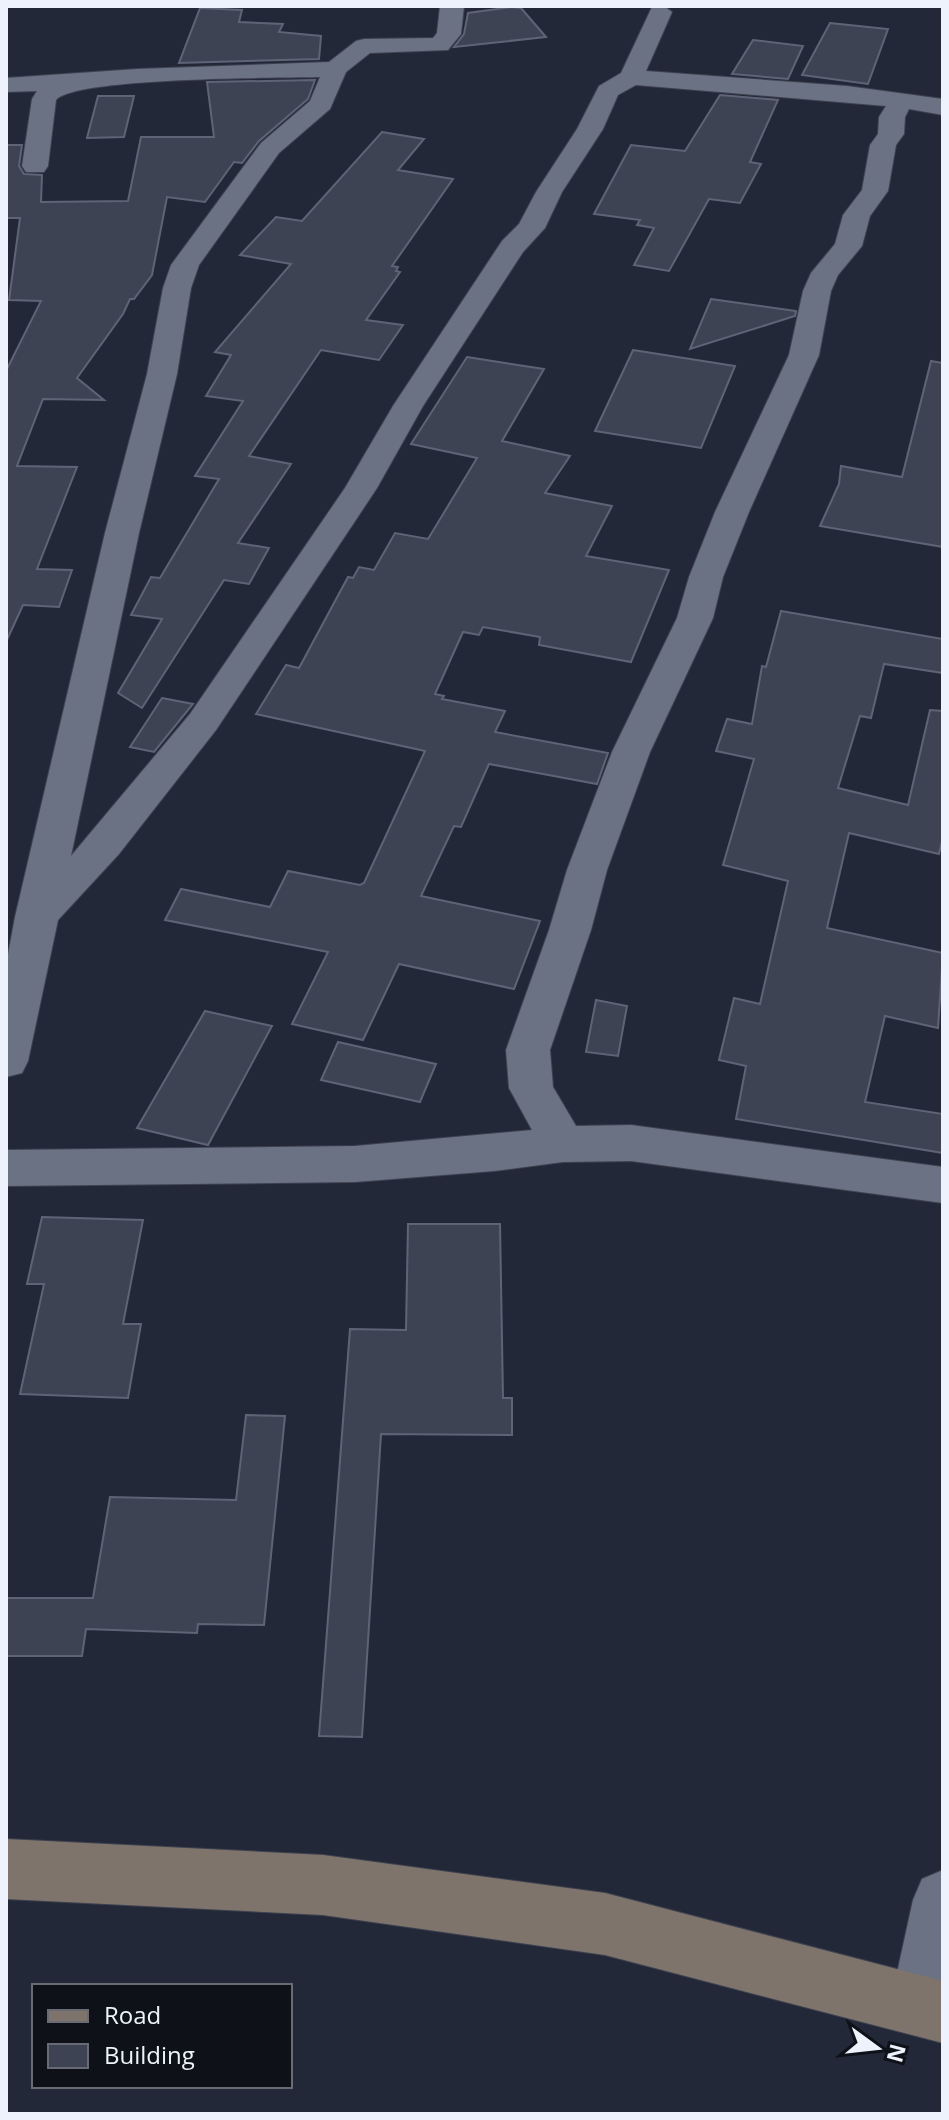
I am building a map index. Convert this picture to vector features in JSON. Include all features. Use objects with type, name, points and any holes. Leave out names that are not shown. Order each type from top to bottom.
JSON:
[{"type":"street","points":[[6,1061],[122,533],[162,374],[181,276],[205,234],[270,148],[321,104],[335,69],[364,46],[440,45],[449,34],[452,6]]},
{"type":"street","points":[[631,77],[658,8]]},
{"type":"street","points":[[6,85],[137,76],[335,69]]},
{"type":"street","points":[[36,917],[105,845],[203,722],[361,488],[408,406],[456,337],[512,247],[531,228],[549,192],[590,129],[608,91],[631,77],[729,83],[943,107]]},
{"type":"street","points":[[35,166],[44,99],[51,90],[68,83]]},
{"type":"street","points":[[563,1144],[531,1088],[528,1050],[570,930],[587,870],[631,752],[695,618],[706,577],[732,512],[804,355],[817,291],[825,273],[848,246],[857,215],[875,191],[883,145],[891,134],[892,117],[901,101]]},
{"type":"street","points":[[6,1168],[313,1167],[485,1156],[563,1144],[631,1143],[943,1185]]},
{"type":"street","points":[[6,1869],[323,1885],[605,1924],[932,2009],[943,1900]]},
{"type":"building","points":[[200,8],[242,10],[239,22],[283,24],[279,32],[321,36],[319,59],[179,63]]},
{"type":"building","points":[[521,8],[546,37],[454,47],[464,34],[468,13]]},
{"type":"building","points":[[830,23],[888,29],[868,84],[802,75]]},
{"type":"building","points":[[753,40],[803,46],[788,79],[732,74]]},
{"type":"building","points":[[315,80],[308,99],[259,141],[242,163],[234,162],[205,202],[167,197],[152,275],[134,299],[130,299],[123,314],[77,378],[104,400],[43,399],[17,466],[77,467],[37,569],[72,570],[59,607],[23,605],[6,642],[6,371],[41,301],[9,300],[20,218],[6,218],[6,145],[22,145],[19,166],[24,174],[42,175],[41,202],[128,201],[141,137],[214,137],[207,82]]},
{"type":"building","points":[[720,95],[778,100],[750,162],[761,164],[740,203],[709,199],[669,271],[634,265],[654,228],[637,225],[640,220],[594,214],[631,145],[685,151]]},
{"type":"building","points":[[98,96],[134,96],[124,137],[87,138]]},
{"type":"building","points":[[382,132],[424,139],[398,170],[453,179],[392,266],[398,267],[396,271],[400,272],[366,320],[403,325],[379,360],[321,350],[249,456],[291,464],[238,543],[269,548],[249,584],[224,580],[142,708],[118,693],[162,619],[131,615],[151,577],[160,578],[219,479],[195,476],[243,401],[206,396],[231,355],[215,352],[291,264],[240,255],[276,217],[302,221]]},
{"type":"building","points":[[711,299],[796,311],[795,316],[690,349]]},
{"type":"building","points":[[633,350],[735,366],[701,448],[595,431]]},
{"type":"building","points":[[467,357],[544,369],[502,441],[570,456],[545,493],[612,506],[586,556],[669,570],[631,662],[539,645],[540,637],[483,627],[479,635],[463,632],[435,694],[444,696],[442,699],[505,711],[495,732],[608,753],[597,784],[489,764],[461,827],[454,826],[421,896],[540,921],[514,989],[399,964],[363,1040],[292,1024],[328,952],[165,920],[181,889],[270,907],[288,871],[360,885],[364,883],[425,751],[256,714],[286,665],[299,668],[348,577],[353,578],[359,567],[374,570],[395,533],[428,539],[477,458],[411,444]]},
{"type":"building","points":[[931,361],[943,363],[943,547],[820,526],[839,484],[841,466],[902,477]]},
{"type":"building","points":[[781,611],[943,639],[943,673],[884,664],[871,718],[860,716],[838,788],[908,805],[930,710],[943,711],[943,837],[939,854],[849,833],[827,928],[943,953],[938,1028],[885,1016],[865,1102],[943,1114],[943,1153],[736,1119],[746,1066],[719,1060],[734,998],[760,1004],[788,881],[723,865],[754,759],[716,751],[727,719],[752,724],[762,666],[766,667]]},
{"type":"building","points":[[162,698],[193,704],[154,752],[130,747]]},
{"type":"building","points":[[596,1000],[627,1006],[618,1056],[586,1052]]},
{"type":"building","points":[[205,1011],[272,1026],[208,1145],[137,1128]]},
{"type":"building","points":[[338,1042],[436,1064],[420,1102],[321,1080]]},
{"type":"building","points":[[42,1217],[143,1220],[123,1324],[141,1324],[128,1398],[20,1394],[44,1284],[27,1284]]},
{"type":"building","points":[[408,1224],[500,1224],[503,1398],[512,1398],[512,1435],[381,1434],[362,1737],[319,1736],[350,1329],[406,1330]]},
{"type":"building","points":[[246,1415],[285,1416],[264,1625],[198,1624],[197,1633],[86,1629],[82,1656],[6,1656],[6,1598],[93,1598],[110,1497],[236,1500]]}]
